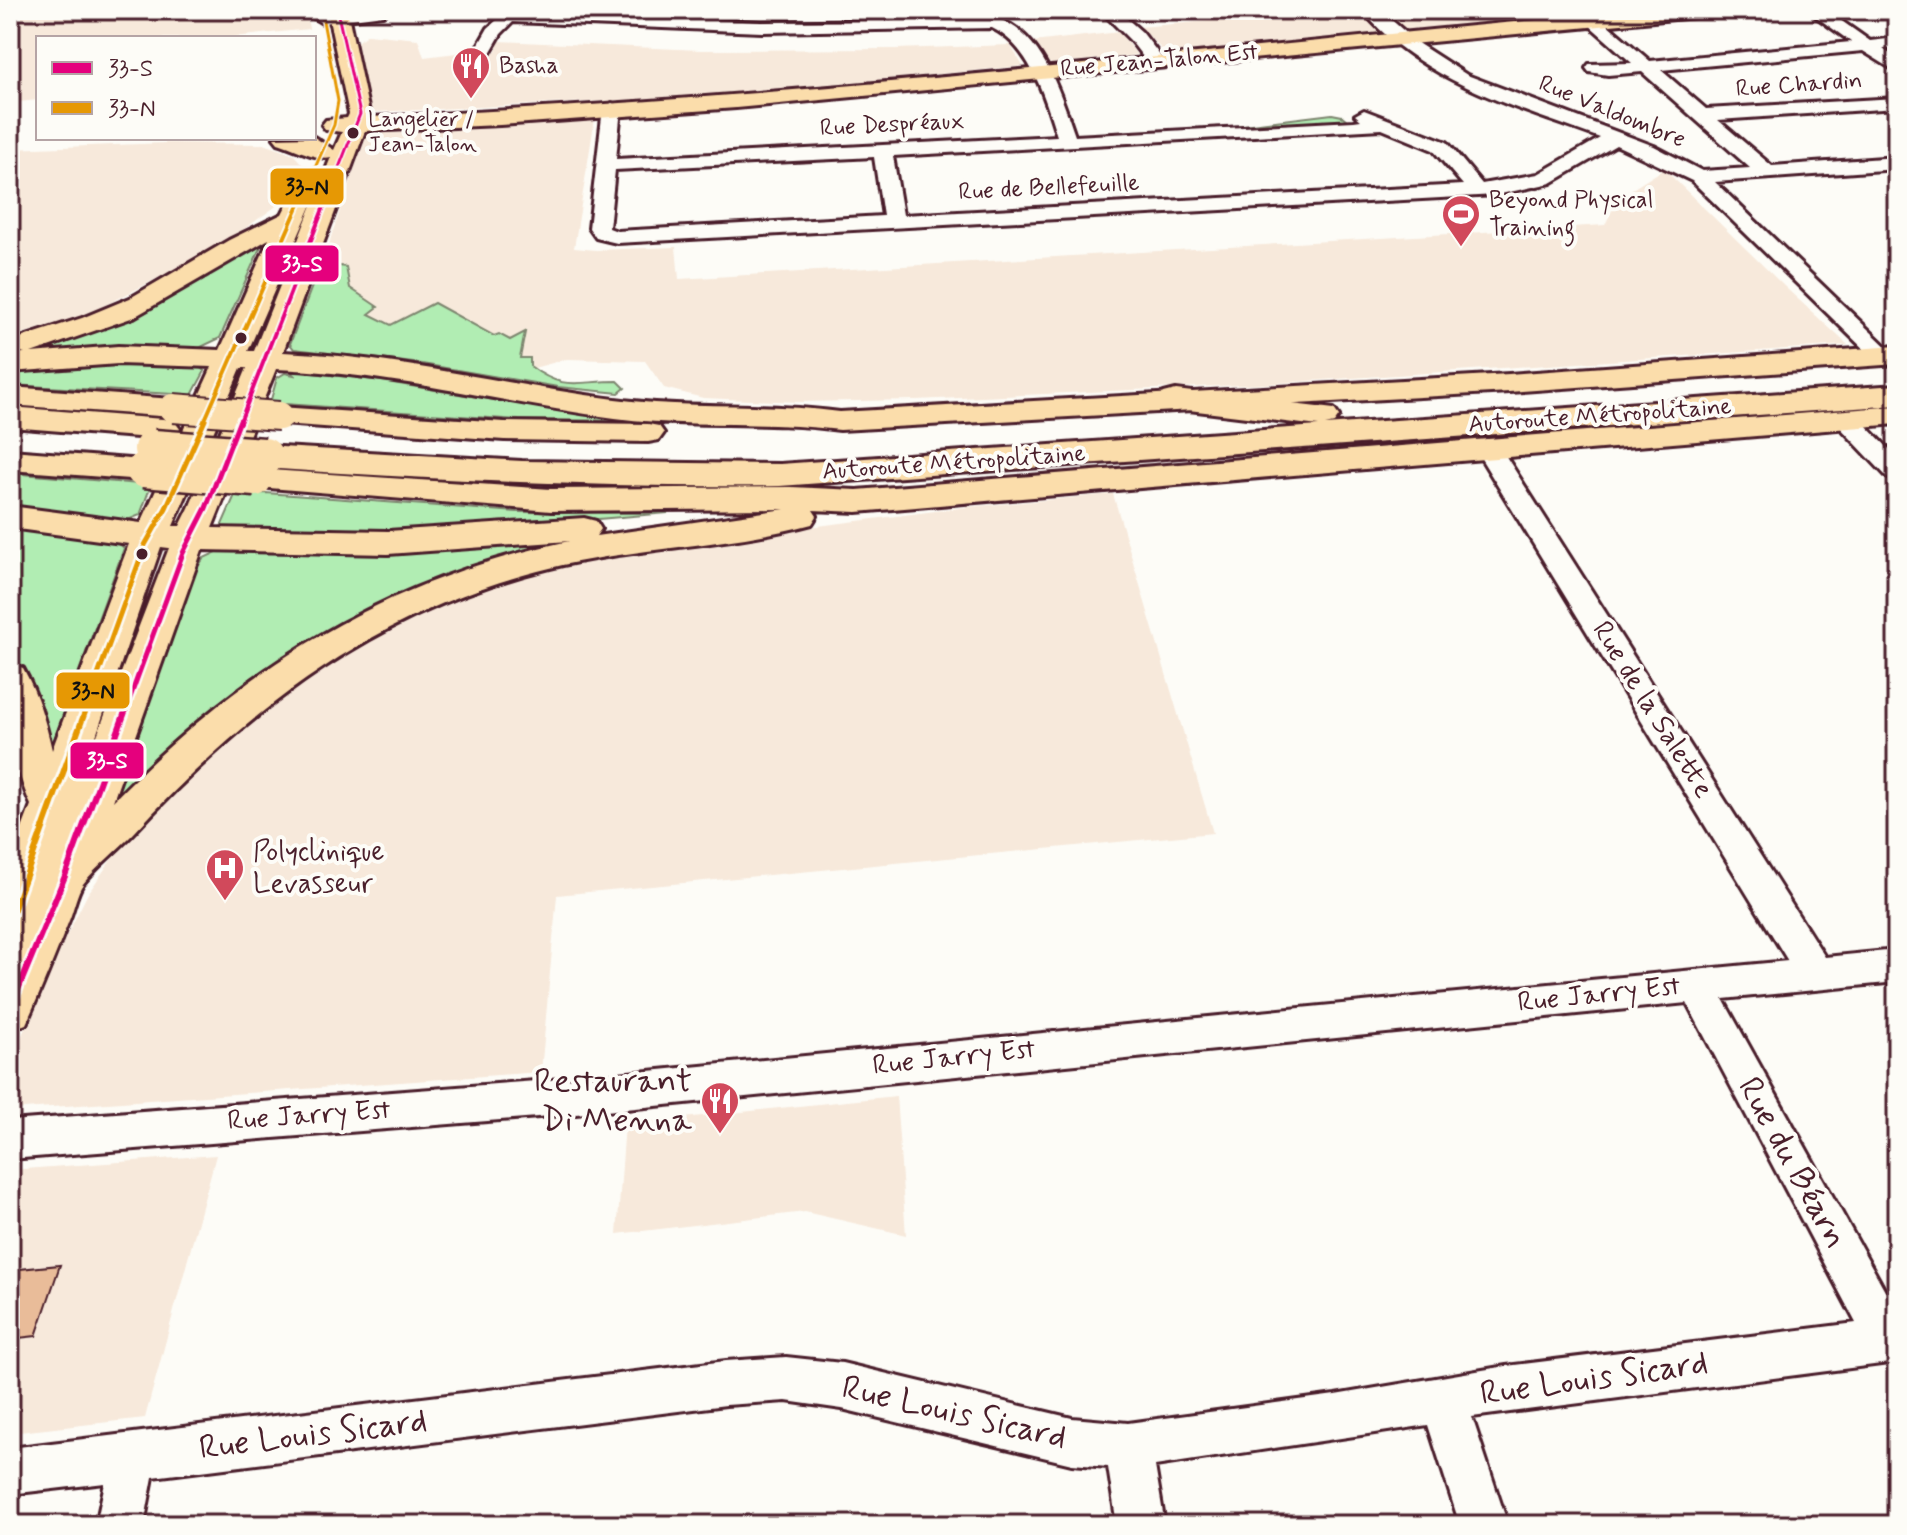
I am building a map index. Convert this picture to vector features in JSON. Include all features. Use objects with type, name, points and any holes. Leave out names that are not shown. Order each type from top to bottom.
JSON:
[{"type":"highway","name":"Autoroute Métropolitaine","points":[[267,447],[579,455],[775,454],[1324,416],[1893,362]]},
{"type":"highway","name":"Autoroute Métropolitaine","points":[[10,438],[158,439],[267,447],[515,474],[625,477],[780,475],[1897,395]]},
{"type":"highway","points":[[1176,400],[1324,416]]},
{"type":"highway","name":"Autoroute Métropolitaine","points":[[10,417],[158,439]]},
{"type":"highway","points":[[1200,473],[1387,432]]},
{"type":"main road","name":"Rue Jean-Talon Est","points":[[346,121],[500,118],[736,101],[1706,10]]},
{"type":"main road","points":[[10,920],[145,545],[173,535],[265,360],[346,121],[337,94],[335,13]]},
{"type":"main road","points":[[10,1009],[65,876],[229,359],[290,220],[324,152],[346,121]]},
{"type":"main road","points":[[295,140],[324,152]]},
{"type":"main road","points":[[10,349],[59,336],[122,312],[160,293],[257,233],[290,220]]},
{"type":"main road","points":[[10,363],[118,355],[265,360],[414,375],[626,410],[789,414],[840,421]]},
{"type":"main road","points":[[267,447],[504,431],[789,431],[840,421],[1176,400],[1893,362]]},
{"type":"main road","points":[[10,396],[158,439]]},
{"type":"main road","points":[[267,447],[551,500],[791,498],[857,501],[1897,415]]},
{"type":"main road","points":[[10,460],[158,439]]},
{"type":"main road","points":[[65,876],[120,824],[191,749],[231,714],[301,664],[368,625],[441,593],[546,558],[621,543],[730,530],[857,501]]},
{"type":"main road","points":[[10,517],[276,543],[371,543],[738,518],[792,518]]},
{"type":"main road","points":[[10,678],[23,706],[36,770],[51,804]]},
{"type":"street","points":[[335,13],[383,10]]},
{"type":"street","points":[[1108,10],[1136,36],[1156,62]]},
{"type":"street","name":"Rue Valdombre","points":[[1370,10],[1403,39],[1461,79],[1662,157],[1699,177],[1893,362]]},
{"type":"street","points":[[1815,10],[1897,67]]},
{"type":"street","points":[[484,49],[494,31],[513,14],[762,27],[995,23],[1007,28],[1040,72],[1068,142]]},
{"type":"street","points":[[1594,21],[1767,172]]},
{"type":"street","points":[[1595,68],[1608,70],[1897,43]]},
{"type":"street","name":"Rue Chardin","points":[[1704,115],[1897,103]]},
{"type":"street","name":"Rue de Bellefeuille","points":[[612,108],[599,228],[609,236],[1477,190],[1532,184],[1614,138]]},
{"type":"street","name":"Rue Despréaux","points":[[606,165],[1181,137],[1384,123],[1440,146],[1477,190]]},
{"type":"street","points":[[883,151],[894,222]]},
{"type":"street","points":[[1699,177],[1897,163]]},
{"type":"street","points":[[1846,419],[1897,472]]},
{"type":"street","name":"Rue de la Salette","points":[[1487,447],[1816,974]]},
{"type":"street","name":"Rue Jarry Est","points":[[10,1140],[590,1095],[1897,966]]},
{"type":"street","name":"Rue du Béarn","points":[[1696,985],[1893,1341]]},
{"type":"street","name":"Rue Louis Sicard","points":[[10,1471],[711,1385],[786,1379],[842,1386],[1072,1441],[1128,1446],[1335,1418],[1506,1389],[1893,1341]]},
{"type":"street","points":[[1443,1399],[1484,1525]]},
{"type":"street","points":[[1128,1446],[1141,1525]]},
{"type":"street","points":[[120,1525],[134,1457]]},
{"type":"shaded area","points":[[10,10],[306,10],[309,29],[243,36],[36,36],[36,100],[10,103]]},
{"type":"shaded area","points":[[1359,10],[1383,33],[1166,54],[1140,27]]},
{"type":"shaded area","points":[[1383,10],[1647,10],[1413,32],[1405,30]]},
{"type":"shaded area","points":[[1119,32],[1137,55],[1052,64],[1047,62],[1033,42]]},
{"type":"shaded area","points":[[368,34],[418,39],[424,57],[496,52],[499,41],[700,50],[1010,45],[1023,66],[714,96],[375,112],[370,110],[355,43]]},
{"type":"shaded area","points":[[595,118],[574,248],[676,247],[679,279],[1605,225],[1618,198],[1664,169],[1848,345],[1263,384],[916,400],[799,402],[703,398],[664,388],[645,361],[567,359],[519,372],[307,335],[331,237],[366,134],[377,128]]},
{"type":"shaded area","points":[[167,143],[264,144],[293,154],[305,167],[275,207],[219,247],[82,317],[10,337],[10,149]]},
{"type":"shaded area","points":[[1113,494],[1213,833],[557,895],[541,1072],[10,1110],[10,1063],[54,961],[87,895],[135,825],[176,779],[330,658],[452,598],[541,568],[653,547],[967,507]]},
{"type":"shaded area","points":[[896,1096],[906,1235],[805,1212],[617,1234],[625,1124]]},
{"type":"shaded area","points":[[216,1155],[145,1418],[10,1433],[10,1170]]},
{"type":"green space","points":[[1332,114],[1347,120],[1219,128]]},
{"type":"green space","points":[[265,237],[220,338],[199,348],[100,347],[10,356],[10,353],[51,343]]},
{"type":"green space","points":[[326,264],[346,267],[350,288],[378,307],[369,314],[391,325],[434,303],[494,336],[499,334],[510,340],[525,332],[520,358],[530,358],[530,366],[553,379],[571,383],[618,381],[625,388],[619,393],[558,387],[422,364],[294,349],[290,344],[319,268]]},
{"type":"green space","points":[[134,362],[196,366],[205,371],[192,395],[10,385],[10,368]]},
{"type":"green space","points":[[294,371],[375,380],[556,410],[688,421],[519,420],[270,403],[277,378],[285,373],[294,375]]},
{"type":"green space","points":[[10,473],[151,485],[140,515],[123,522],[10,509]]},
{"type":"green space","points":[[266,493],[517,512],[668,513],[445,532],[221,527],[235,495]]},
{"type":"green space","points":[[10,528],[116,541],[124,548],[51,748],[21,672],[10,657]]},
{"type":"green space","points":[[601,536],[436,586],[106,819],[194,572],[204,558],[221,550],[374,552]]},
{"type":"building","points":[[60,1265],[36,1336],[10,1339],[10,1270]]},
{"type":"transit line","name":"33-N","points":[[10,920],[145,545],[166,508],[334,125],[338,101],[321,10]]},
{"type":"transit line","name":"33-S","points":[[10,1009],[65,876],[183,553],[206,508],[360,114],[337,10]]},
{"type":"place","name":"Basha","points":[[471,100]]},
{"type":"place","name":"Langelier / Jean-Talon","points":[[353,133]]},
{"type":"place","name":"Beyond Physical Training","points":[[1461,248]]},
{"type":"place","name":"Polyclinique Levasseur","points":[[225,902]]},
{"type":"place","name":"Restaurant Di Menna","points":[[720,1135]]}]
